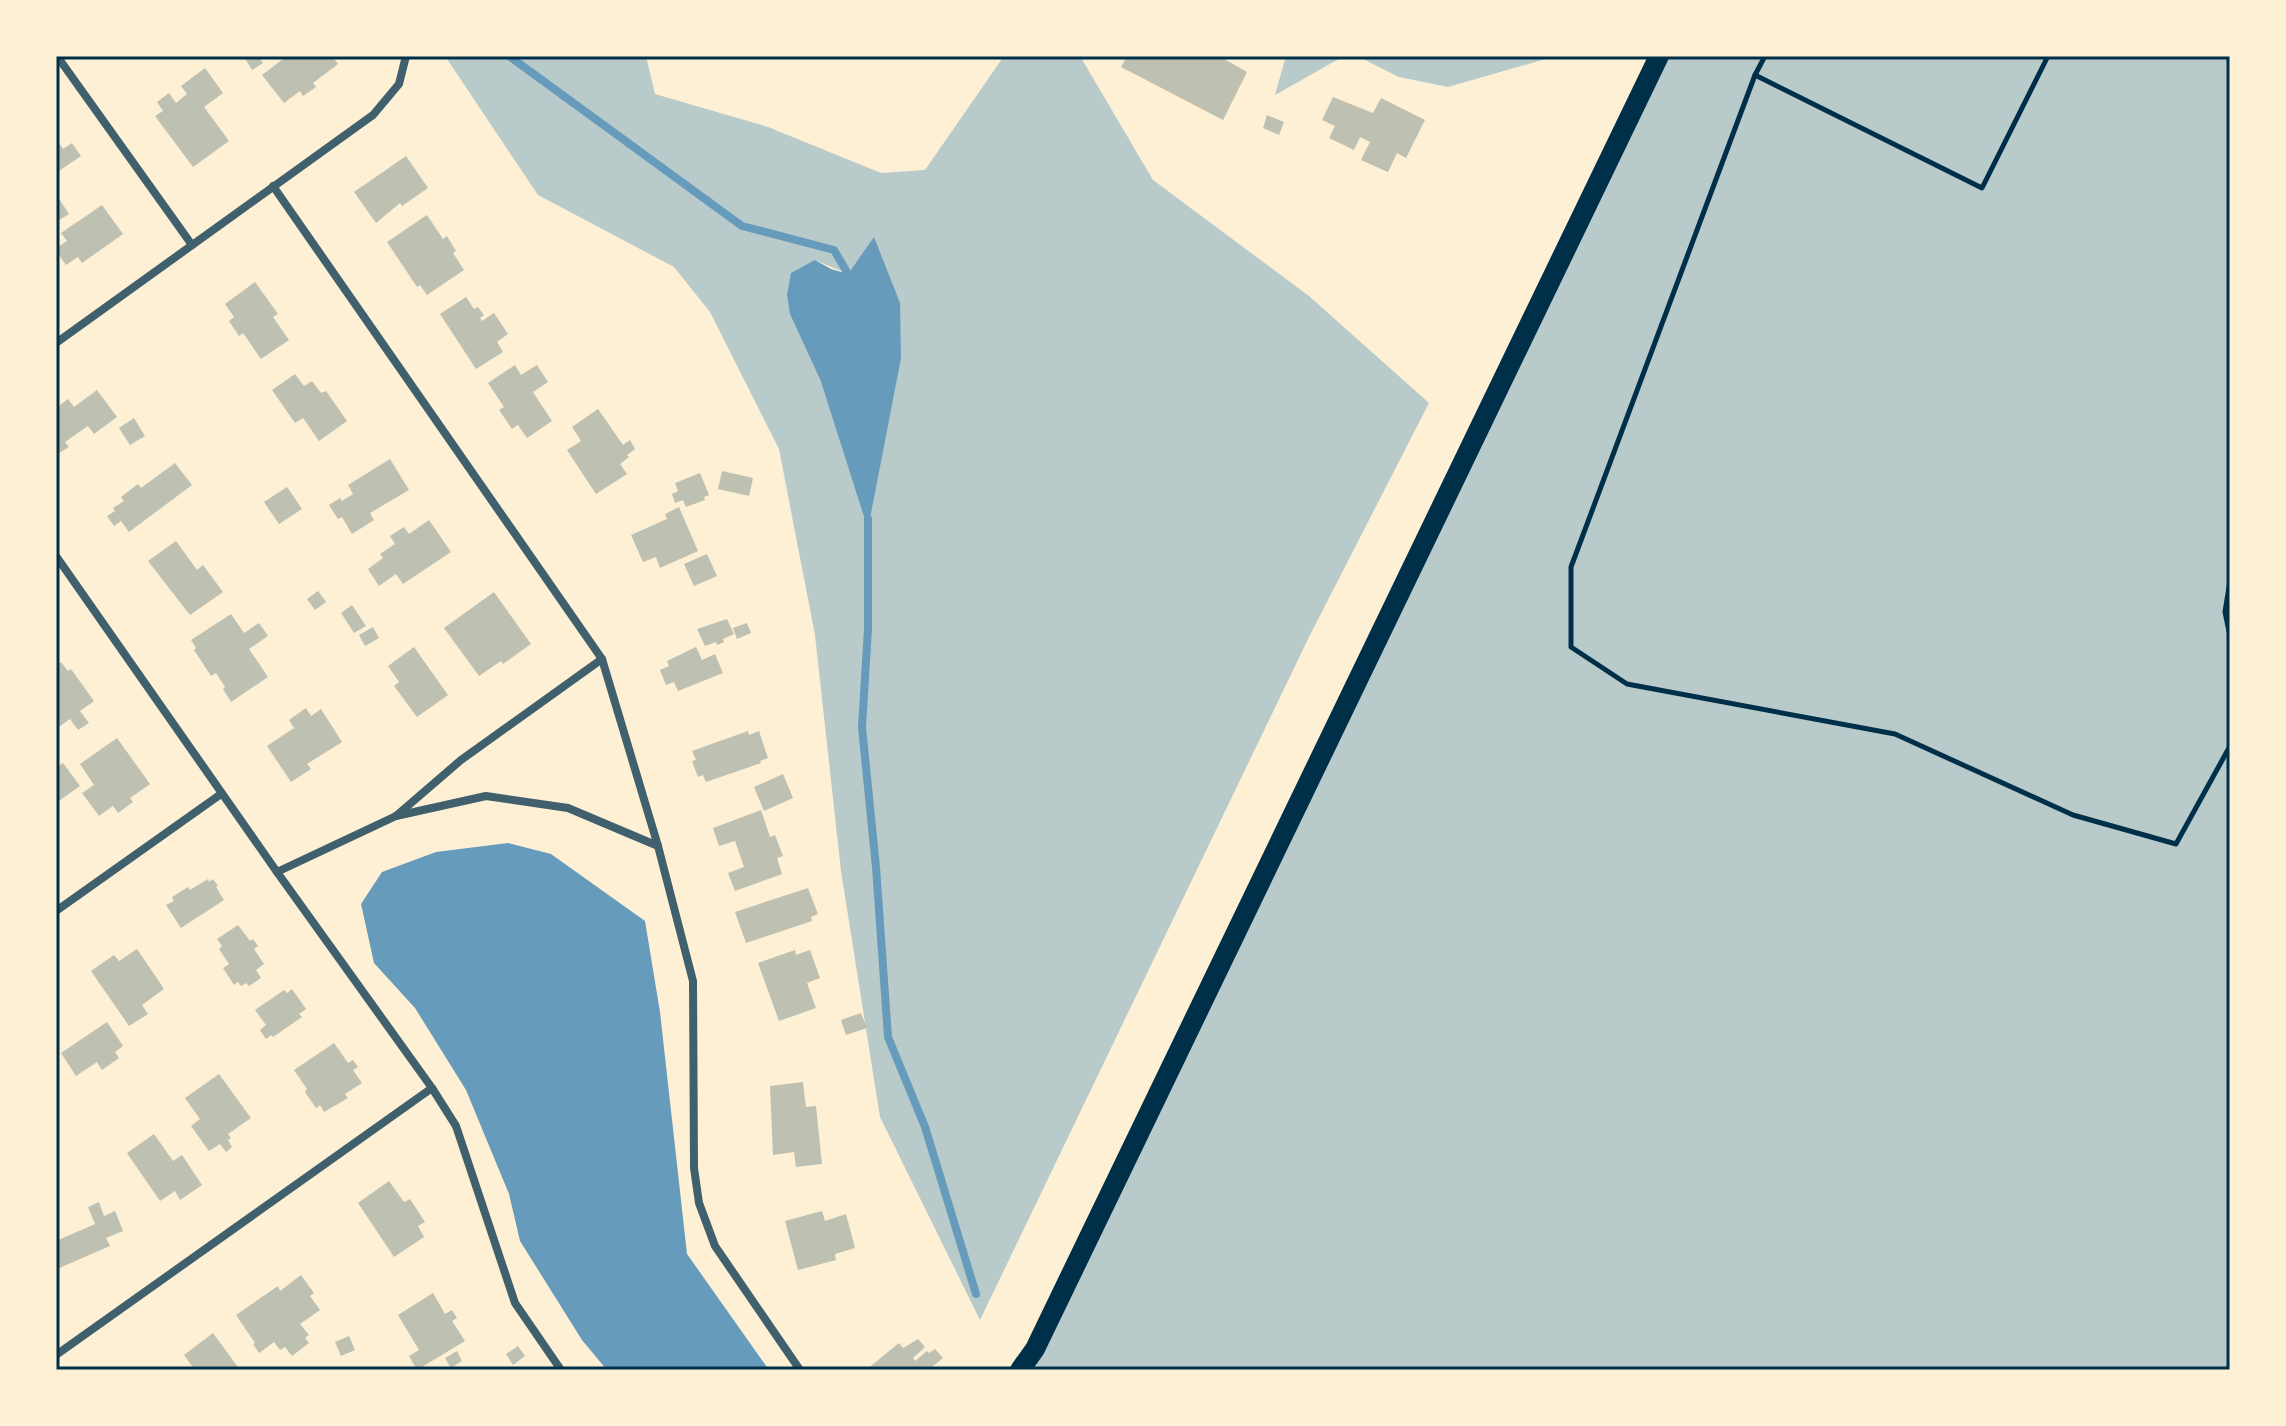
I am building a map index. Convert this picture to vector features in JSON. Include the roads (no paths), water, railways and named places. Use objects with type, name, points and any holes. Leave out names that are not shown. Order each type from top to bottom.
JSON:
[{"type":"main road","points":[[1020,1370],[1035,1349],[1659,56]]},
{"type":"street","points":[[57,56],[192,245]]},
{"type":"street","points":[[56,343],[373,115],[399,84],[406,56]]},
{"type":"street","points":[[273,186],[602,659],[658,846],[693,981],[694,1168],[699,1203],[715,1246],[800,1370]]},
{"type":"street","points":[[56,556],[456,1126],[515,1303],[561,1370]]},
{"type":"street","points":[[396,816],[461,760],[602,659]]},
{"type":"street","points":[[56,911],[221,794]]},
{"type":"street","points":[[277,872],[396,816],[486,796],[568,808],[658,846]]},
{"type":"street","points":[[56,1355],[432,1088]]},
{"type":"water","points":[[874,237],[900,303],[901,358],[868,529],[820,379],[790,314],[787,295],[791,273],[815,260],[848,274]]},
{"type":"water","points":[[508,843],[551,854],[645,921],[660,1012],[687,1254],[769,1370],[607,1370],[582,1340],[520,1241],[509,1194],[466,1090],[415,1008],[374,963],[361,904],[382,872],[436,852]]},
{"type":"waterway","points":[[509,56],[742,226],[834,250],[848,274],[849,283]]},
{"type":"waterway","points":[[868,519],[868,629],[862,727],[888,1037],[925,1127],[976,1294]]}]
